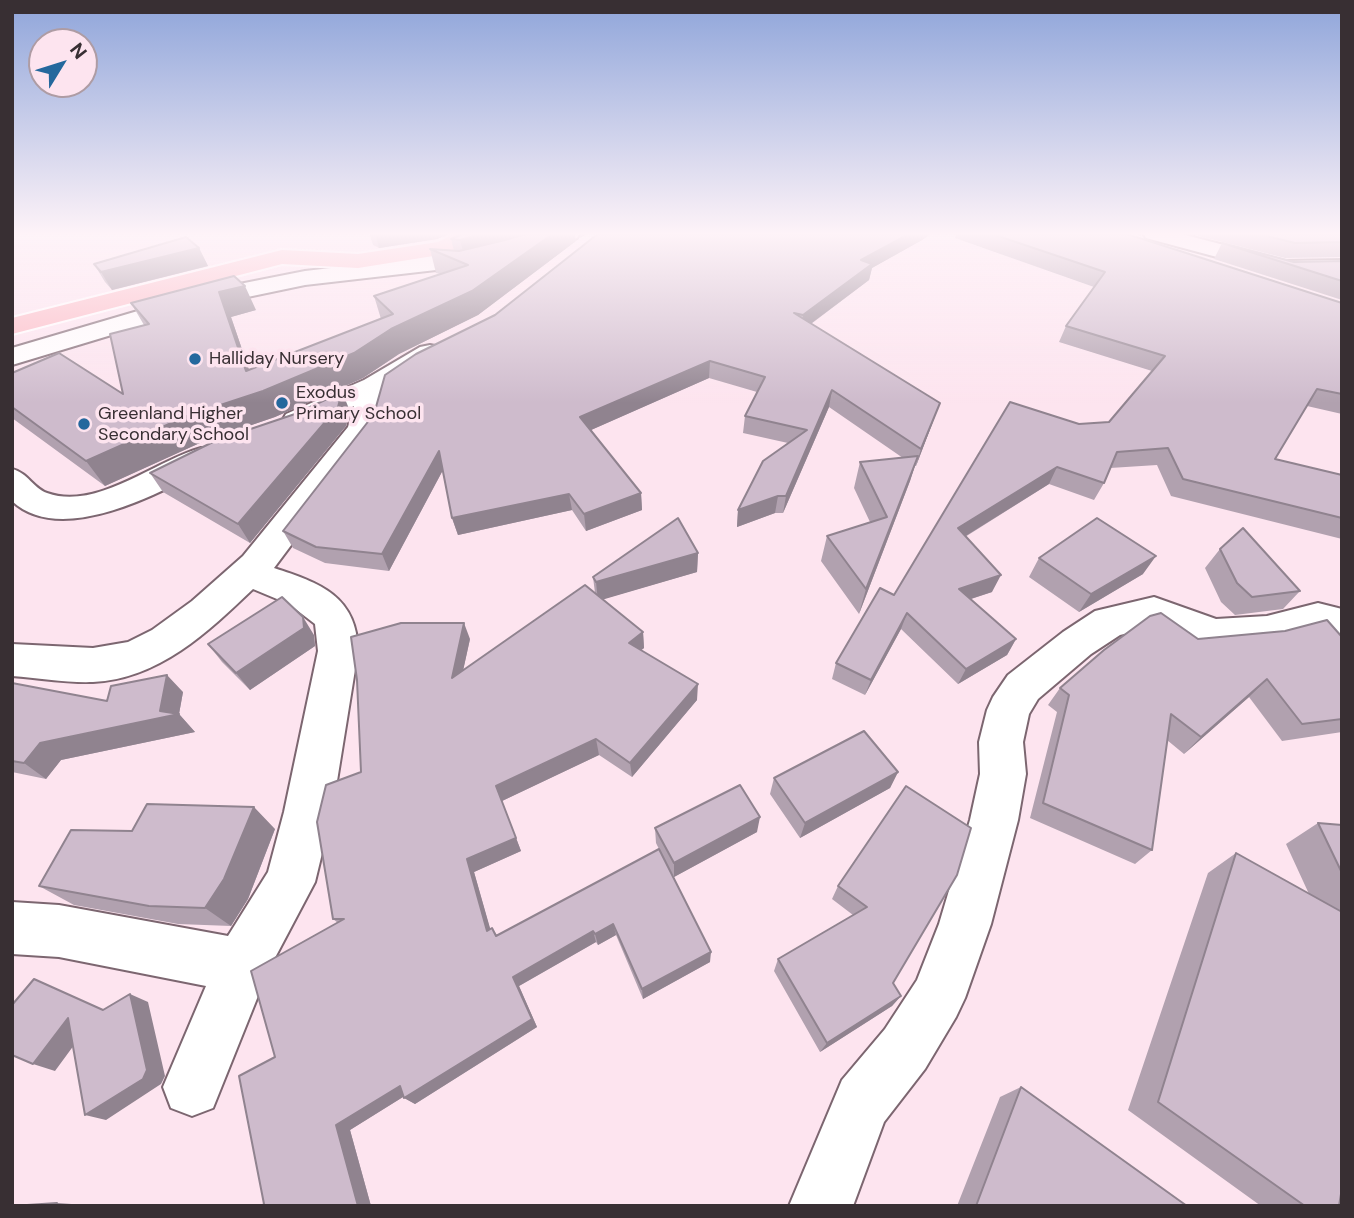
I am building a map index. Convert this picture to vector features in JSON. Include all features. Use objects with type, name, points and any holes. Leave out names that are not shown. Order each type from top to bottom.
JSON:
[{"type":"main road","points":[[18,327],[158,290]]},
{"type":"street","points":[[12,357],[209,298],[248,290]]},
{"type":"street","points":[[275,430],[374,386],[410,362],[457,339]]},
{"type":"street","points":[[12,660],[93,665],[138,656],[166,641],[206,611],[256,565],[363,429],[374,386]]},
{"type":"street","points":[[12,480],[35,502],[65,507],[101,502],[131,492],[226,447]]},
{"type":"street","points":[[192,1087],[218,1019],[243,966],[290,882],[308,812],[338,651],[338,632],[331,615],[310,599],[247,573]]},
{"type":"street","points":[[821,1206],[863,1101],[905,1049],[937,998],[965,924],[994,820],[1003,774],[1001,742],[1008,710],[1023,687],[1077,643],[1109,622],[1154,612],[1215,635],[1267,631],[1318,618],[1342,624]]},
{"type":"street","points":[[12,928],[59,931],[243,966]]},
{"type":"building","points":[[181,290],[228,290],[219,292],[246,371],[393,314],[374,296],[393,290],[474,290],[391,329],[354,353],[263,391],[187,416],[86,461],[12,407],[12,373],[59,353],[123,394],[110,334],[149,324],[131,303]]},
{"type":"building","points":[[527,290],[837,290],[803,315],[794,313],[940,403],[921,449],[832,390],[786,496],[778,496],[738,510],[763,461],[807,430],[745,416],[765,377],[710,361],[580,417],[641,493],[584,514],[569,494],[452,518],[439,451],[382,554],[316,547],[283,531],[374,414],[385,375],[416,354],[495,315]]},
{"type":"building","points":[[1092,290],[1301,290],[1342,303],[1342,394],[1317,389],[1275,459],[1342,475],[1342,518],[1183,479],[1168,448],[1117,452],[1104,483],[1057,467],[958,528],[1001,575],[959,589],[1016,639],[966,669],[907,613],[871,680],[836,663],[880,588],[894,595],[1010,402],[1079,424],[1109,422],[1165,356],[1066,326]]},
{"type":"building","points":[[342,392],[338,407],[238,524],[150,473],[215,441],[295,414]]},
{"type":"building","points":[[918,456],[866,589],[827,536],[887,517],[860,462]]},
{"type":"building","points":[[678,518],[698,553],[596,582],[593,577]]},
{"type":"building","points":[[1097,518],[1156,556],[1091,594],[1039,558]]},
{"type":"building","points":[[1243,528],[1300,591],[1252,597],[1237,583],[1220,549]]},
{"type":"building","points":[[585,585],[643,632],[629,643],[698,684],[630,763],[596,739],[496,786],[516,838],[467,859],[487,931],[492,928],[496,936],[659,849],[711,952],[642,989],[613,924],[595,934],[593,931],[513,977],[532,1019],[404,1098],[400,1086],[336,1125],[358,1206],[261,1206],[264,1204],[239,1076],[275,1057],[251,971],[344,919],[333,919],[317,822],[326,785],[361,772],[357,680],[351,637],[401,623],[464,623],[452,678]]},
{"type":"building","points":[[282,597],[303,617],[304,628],[236,673],[208,644]]},
{"type":"building","points":[[1161,613],[1198,639],[1285,631],[1327,620],[1342,637],[1342,719],[1302,724],[1267,679],[1201,737],[1171,714],[1152,850],[1043,803],[1069,695],[1060,688],[1104,650],[1150,616]]},
{"type":"building","points":[[167,675],[160,711],[179,714],[40,743],[24,763],[12,761],[12,683],[107,701],[111,686]]},
{"type":"building","points":[[864,731],[898,772],[805,823],[774,778]]},
{"type":"building","points":[[740,785],[760,817],[674,863],[655,828]]},
{"type":"building","points":[[906,786],[971,828],[957,875],[893,983],[901,996],[827,1043],[778,959],[867,907],[838,886]]},
{"type":"building","points":[[147,804],[254,807],[224,879],[205,908],[149,906],[39,886],[71,830],[132,831]]},
{"type":"building","points":[[1318,823],[1342,825],[1342,873]]},
{"type":"building","points":[[1236,853],[1342,912],[1342,1188],[1339,1206],[1305,1206],[1158,1102]]},
{"type":"building","points":[[34,979],[103,1010],[130,994],[147,1070],[143,1079],[85,1115],[68,1018],[33,1064],[12,1055],[12,1005]]},
{"type":"building","points":[[1021,1087],[1187,1206],[976,1206]]},
{"type":"building","points":[[57,1203],[56,1206],[12,1206]]},
{"type":"place","name":"Halliday Nursery","points":[[195,359]]},
{"type":"place","name":"Exodus Primary School","points":[[282,403]]},
{"type":"place","name":"Greenland Higher Secondary School","points":[[84,424]]}]
